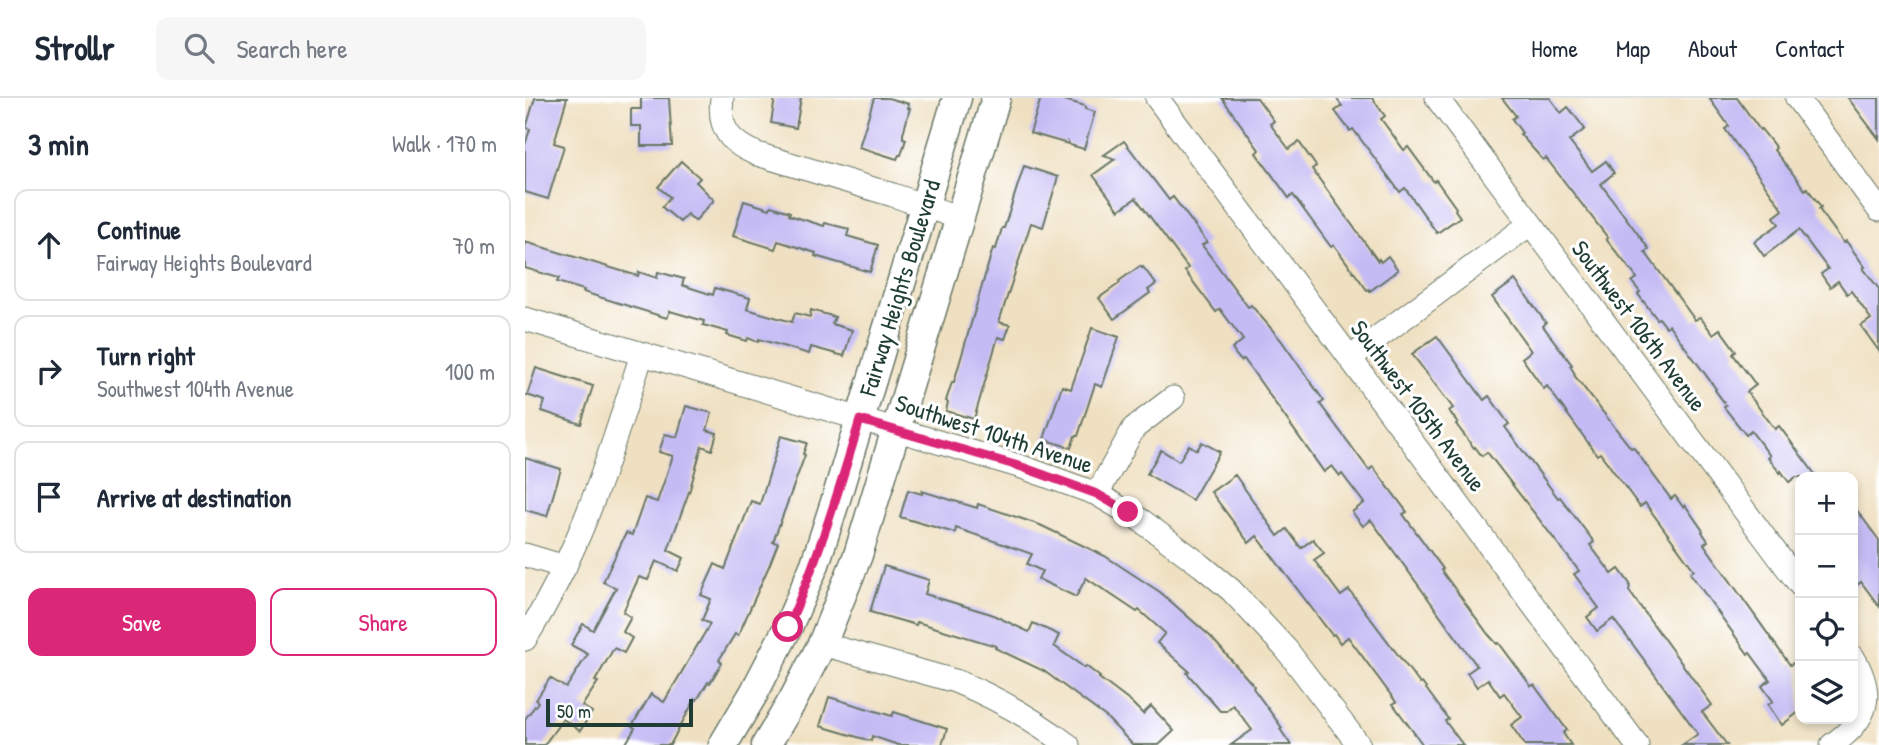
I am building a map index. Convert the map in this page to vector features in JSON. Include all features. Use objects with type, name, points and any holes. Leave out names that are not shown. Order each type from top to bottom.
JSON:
[{"type":"street","points":[[722,98],[722,123],[731,139],[742,147],[960,218]]},
{"type":"street","name":"Fairway Heights Boulevard","points":[[723,745],[775,655],[826,532],[957,98]]},
{"type":"street","name":"Fairway Heights Boulevard","points":[[766,745],[822,644],[858,555],[996,98]]},
{"type":"street","name":"Southwest 105th Avenue","points":[[1157,98],[1637,745]]},
{"type":"street","name":"Southwest 106th Avenue","points":[[1437,98],[1795,579]]},
{"type":"street","points":[[1797,98],[1872,186],[1879,210]]},
{"type":"street","points":[[1350,358],[1529,224]]},
{"type":"street","name":"Southwest 104th Avenue","points":[[525,319],[1022,467],[1097,494],[1160,533],[1231,590],[1294,660],[1359,745]]},
{"type":"street","points":[[525,639],[543,612],[565,567],[608,461],[642,354]]},
{"type":"street","points":[[1097,494],[1134,428],[1173,398]]},
{"type":"street","points":[[525,555],[565,567]]},
{"type":"street","points":[[822,644],[971,687],[1022,713],[1068,745]]},
{"type":"street","points":[[1832,745],[1859,719],[1865,704],[1865,682],[1855,661]]},
{"type":"building","points":[[535,98],[567,98],[554,143],[564,146],[548,199],[525,192],[525,145],[530,129],[526,128]]},
{"type":"building","points":[[641,98],[669,98],[672,146],[641,146],[641,126],[631,126],[631,109],[641,109]]},
{"type":"building","points":[[775,98],[801,98],[796,128],[771,123]]},
{"type":"building","points":[[874,98],[888,98],[909,104],[903,134],[906,139],[897,159],[859,147]]},
{"type":"building","points":[[1041,98],[1058,98],[1095,112],[1084,149],[1068,142],[1030,133]]},
{"type":"building","points":[[1222,98],[1257,98],[1274,121],[1270,124],[1289,149],[1299,142],[1316,166],[1312,169],[1378,261],[1379,259],[1381,262],[1388,256],[1398,270],[1370,291],[1367,290],[1293,195],[1289,198],[1256,153],[1259,150]]},
{"type":"building","points":[[1336,98],[1372,98],[1385,116],[1381,119],[1404,150],[1408,147],[1434,182],[1436,180],[1460,217],[1437,233],[1405,188],[1400,192],[1353,129],[1350,131],[1335,111],[1342,106]]},
{"type":"building","points":[[1502,98],[1550,98],[1561,113],[1568,107],[1585,129],[1569,141],[1592,171],[1606,161],[1614,173],[1601,184],[1649,249],[1645,252],[1695,320],[1700,317],[1713,334],[1720,329],[1736,351],[1733,354],[1756,385],[1747,392],[1775,429],[1779,426],[1813,472],[1795,472],[1795,478],[1789,482],[1751,431],[1746,435],[1669,325],[1666,327],[1657,319],[1638,294],[1640,292],[1632,282],[1637,278],[1606,239],[1608,238],[1546,158],[1543,160],[1520,134],[1522,133],[1512,119],[1516,116]]},
{"type":"building","points":[[1709,98],[1737,98],[1805,190],[1807,188],[1844,243],[1846,241],[1865,267],[1863,268],[1879,289],[1879,351],[1861,326],[1871,319],[1851,291],[1847,294],[1838,281],[1830,287],[1821,274],[1828,269],[1799,230],[1764,256],[1754,242],[1779,224],[1774,217],[1783,210],[1725,129],[1729,126]]},
{"type":"building","points":[[1848,98],[1879,98],[1879,139]]},
{"type":"building","points":[[1124,141],[1169,200],[1173,197],[1207,242],[1202,245],[1248,307],[1251,305],[1281,340],[1324,401],[1320,404],[1369,470],[1373,467],[1407,512],[1403,514],[1443,569],[1441,570],[1488,634],[1499,643],[1531,686],[1534,685],[1567,730],[1563,733],[1571,745],[1525,745],[1511,725],[1522,717],[1504,693],[1500,696],[1488,679],[1477,687],[1467,673],[1477,666],[1371,520],[1363,526],[1352,512],[1364,503],[1342,474],[1340,476],[1332,466],[1324,472],[1244,359],[1241,361],[1236,355],[1232,349],[1243,340],[1220,309],[1216,312],[1185,271],[1188,268],[1136,198],[1119,210],[1093,175],[1115,159],[1104,155]]},
{"type":"building","points":[[681,161],[700,178],[696,182],[714,200],[695,221],[687,214],[680,222],[662,207],[670,197],[658,187]]},
{"type":"building","points":[[1024,166],[1058,177],[1043,227],[1031,223],[999,322],[1010,325],[1005,339],[998,337],[974,419],[946,411],[946,401],[993,248],[996,249],[1004,228]]},
{"type":"building","points":[[744,201],[770,209],[771,206],[824,226],[825,223],[849,229],[847,236],[878,245],[870,272],[815,256],[816,253],[778,241],[775,249],[733,236]]},
{"type":"building","points":[[525,242],[638,276],[639,272],[657,278],[658,272],[684,279],[682,285],[713,295],[715,288],[750,298],[747,309],[792,322],[795,313],[810,317],[811,310],[835,317],[832,324],[852,330],[844,356],[811,347],[809,354],[759,339],[758,342],[748,338],[747,341],[703,325],[704,321],[670,311],[667,318],[583,292],[584,290],[557,282],[559,278],[525,268]]},
{"type":"building","points":[[1140,266],[1156,284],[1148,290],[1150,293],[1114,319],[1099,298]]},
{"type":"building","points":[[1515,280],[1546,323],[1543,326],[1572,365],[1570,366],[1574,375],[1631,448],[1633,447],[1671,499],[1675,496],[1683,507],[1685,505],[1708,541],[1704,544],[1790,665],[1793,663],[1795,666],[1795,715],[1782,725],[1768,705],[1773,701],[1762,686],[1770,680],[1690,573],[1694,570],[1645,503],[1640,507],[1600,453],[1597,455],[1547,386],[1544,389],[1522,358],[1531,351],[1492,297]]},
{"type":"building","points":[[1092,328],[1119,337],[1102,387],[1095,384],[1078,436],[1075,436],[1071,448],[1044,439],[1062,386],[1071,389]]},
{"type":"building","points":[[1437,336],[1484,400],[1489,396],[1509,424],[1505,427],[1594,542],[1590,545],[1612,574],[1619,569],[1630,584],[1629,591],[1712,705],[1702,712],[1727,745],[1682,745],[1698,734],[1634,646],[1613,619],[1597,631],[1587,617],[1599,608],[1574,574],[1579,571],[1487,452],[1482,456],[1474,448],[1449,411],[1453,408],[1412,354]]},
{"type":"building","points":[[536,368],[593,386],[581,424],[542,411],[545,401],[527,395]]},
{"type":"building","points":[[686,406],[712,413],[707,430],[717,433],[712,450],[702,446],[668,550],[684,558],[678,571],[656,561],[648,580],[639,577],[623,612],[631,617],[623,632],[632,638],[624,653],[614,648],[595,681],[598,682],[582,706],[592,712],[580,731],[563,719],[544,745],[525,745],[525,719],[538,702],[536,700],[550,678],[566,688],[588,654],[571,645],[583,624],[593,630],[616,588],[603,582],[626,533],[632,535],[645,498],[657,502],[673,456],[659,452],[665,434],[677,437]]},
{"type":"building","points":[[781,436],[807,443],[803,454],[805,455],[773,542],[778,543],[738,636],[735,634],[719,660],[722,663],[710,683],[708,682],[697,700],[695,699],[670,745],[625,745],[635,728],[632,726],[651,694],[664,702],[710,624],[702,620],[711,599],[701,595],[715,564],[725,569],[751,501],[760,504]]},
{"type":"building","points":[[1202,442],[1220,452],[1192,500],[1147,474],[1161,450],[1179,461],[1189,445],[1197,450]]},
{"type":"building","points":[[525,458],[561,469],[547,516],[525,510]]},
{"type":"building","points":[[1235,475],[1278,536],[1287,529],[1301,548],[1313,539],[1324,553],[1314,560],[1341,596],[1349,590],[1420,684],[1422,683],[1463,745],[1423,745],[1393,704],[1396,702],[1348,637],[1340,643],[1334,634],[1332,635],[1257,536],[1249,543],[1211,492]]},
{"type":"building","points":[[908,490],[922,494],[922,491],[977,508],[978,504],[1040,525],[1105,556],[1160,592],[1210,636],[1254,686],[1291,745],[1231,745],[1252,730],[1233,705],[1226,711],[1220,711],[1187,673],[1189,671],[1157,643],[1165,633],[1139,610],[1137,612],[1086,578],[1076,597],[1038,579],[1042,571],[1027,564],[1032,554],[956,528],[955,533],[900,517]]},
{"type":"building","points":[[1858,512],[1879,540],[1879,606],[1861,582],[1858,584]]},
{"type":"building","points":[[884,566],[929,580],[925,594],[991,614],[1029,632],[1033,623],[1059,635],[1054,646],[1085,668],[1086,666],[1143,714],[1151,706],[1174,731],[1159,745],[1133,745],[1106,717],[1044,671],[995,648],[996,646],[917,622],[916,625],[870,612]]},
{"type":"building","points":[[829,697],[892,716],[894,712],[947,729],[942,745],[898,745],[872,736],[871,741],[820,726]]},
{"type":"route","points":[[788,627],[815,564],[860,420],[1022,467],[1097,494],[1128,512]]}]
